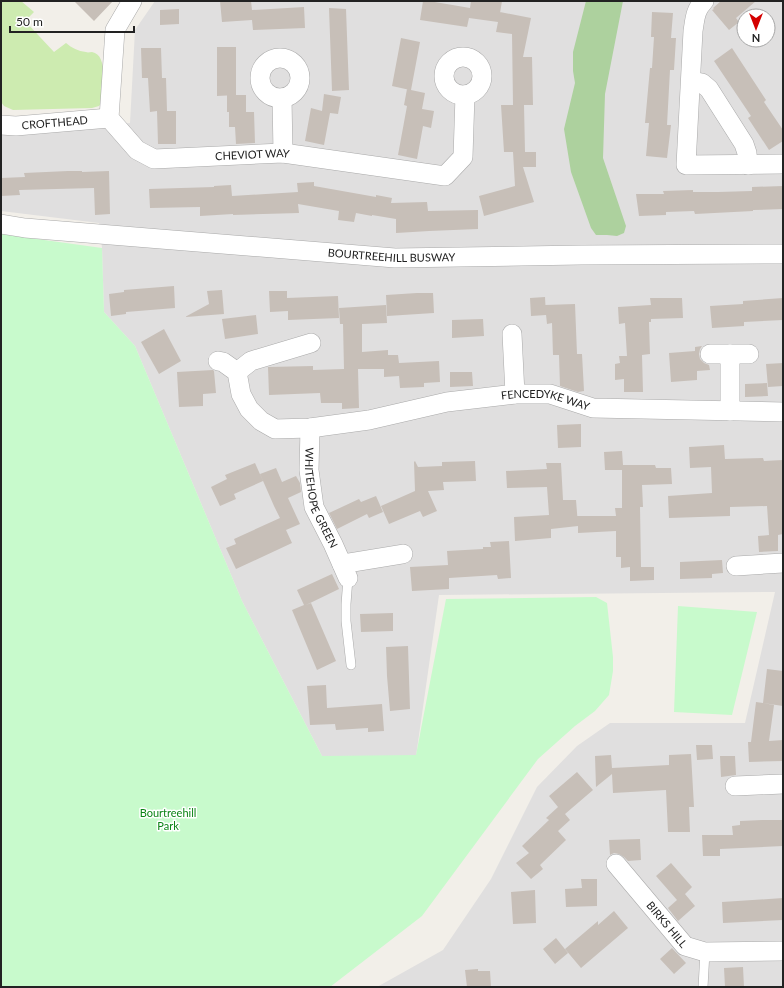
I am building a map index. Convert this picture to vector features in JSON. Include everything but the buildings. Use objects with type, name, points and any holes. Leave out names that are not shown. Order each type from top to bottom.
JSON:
[{"type":"street","points":[[109,118],[115,30],[132,1]]},
{"type":"street","points":[[704,1],[698,9],[695,17],[693,31],[686,165],[783,164]]},
{"type":"street","points":[[691,81],[702,83],[709,89],[744,144],[747,153],[748,165]]},
{"type":"street","name":"CHEVIOT WAY","points":[[109,118],[137,150],[154,158],[283,153],[446,176],[463,157],[465,95]]},
{"type":"street","points":[[282,98],[283,153]]},
{"type":"street","name":"CROFTHEAD","points":[[1,125],[16,126],[109,118]]},
{"type":"street","name":"BOURTREEHILL BUSWAY","points":[[1,224],[25,228],[395,258],[783,254]]},
{"type":"street","points":[[512,334],[515,394]]},
{"type":"street","points":[[218,361],[244,367],[311,343]]},
{"type":"street","points":[[710,354],[749,354]]},
{"type":"street","points":[[730,354],[730,411]]},
{"type":"street","name":"FENCEDYKE WAY","points":[[244,367],[241,394],[248,409],[261,421],[275,429],[310,428],[369,420],[448,402],[515,394],[550,394],[593,408],[783,412]]},
{"type":"street","name":"WHITEHOPE GREEN","points":[[310,428],[309,470],[314,507],[345,571]]},
{"type":"street","points":[[345,571],[403,554]]},
{"type":"street","points":[[736,566],[783,563]]},
{"type":"street","points":[[736,786],[783,784]]},
{"type":"street","name":"BIRKS HILL","points":[[616,864],[685,946],[705,952],[783,951]]},
{"type":"lane","points":[[345,571],[346,621],[351,665]]},
{"type":"lane","points":[[703,987],[705,952]]},
{"type":"shaded area","points":[[155,1],[783,1],[783,987],[377,987],[443,950],[491,879],[537,787],[577,746],[610,723],[745,723],[775,592],[439,595],[416,756],[322,756],[242,601],[135,346],[104,312],[102,248],[99,223],[1,211],[1,134],[130,123],[135,30]]},
{"type":"green space","points":[[1,1],[21,1],[34,12],[25,21],[54,52],[66,43],[78,50],[97,54],[101,59],[103,66],[102,102],[99,106],[92,108],[13,110],[4,106],[1,102]]},
{"type":"green space","points":[[586,1],[623,1],[605,94],[603,158],[626,226],[624,233],[617,236],[596,235],[591,228],[571,172],[564,129],[575,83],[573,71],[573,52]]},
{"type":"green space","name":"Bourtreehill Park","points":[[1,234],[102,248],[104,312],[135,346],[242,601],[322,756],[416,755],[446,599],[596,597],[607,603],[613,657],[613,671],[609,695],[595,711],[575,726],[538,759],[422,916],[330,987],[1,987]]},
{"type":"green space","points":[[678,606],[757,612],[732,715],[674,712]]}]
